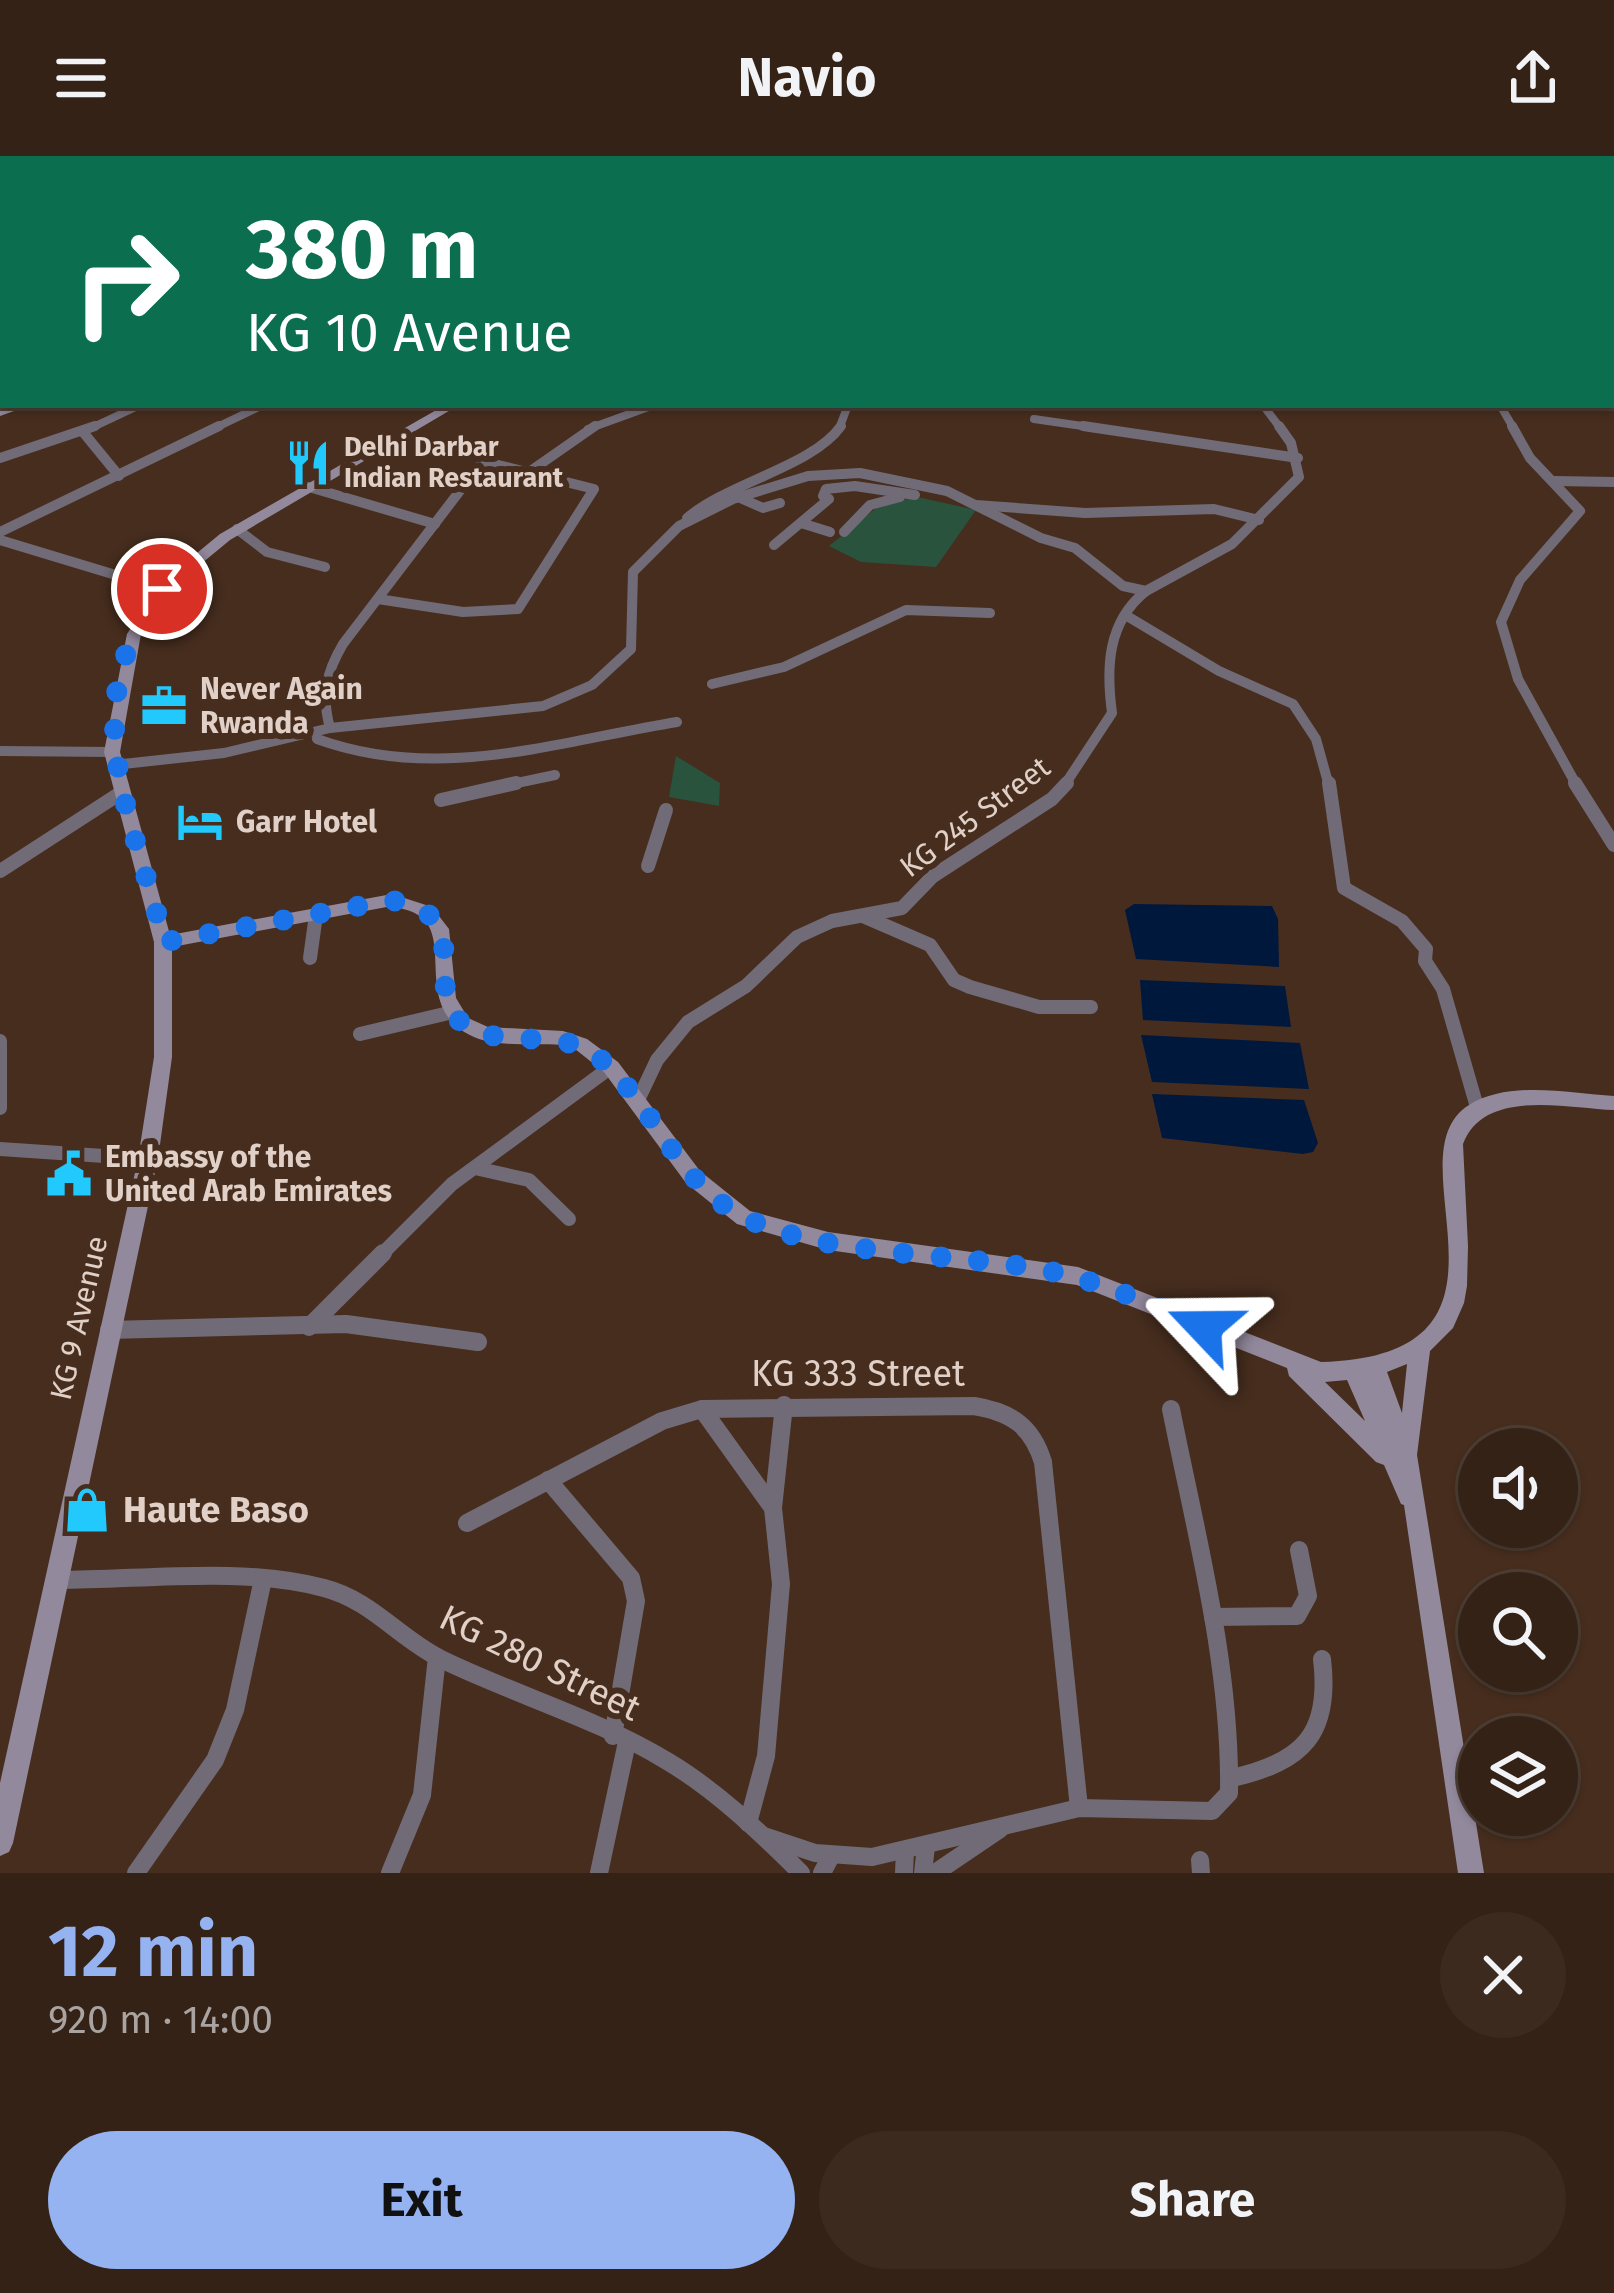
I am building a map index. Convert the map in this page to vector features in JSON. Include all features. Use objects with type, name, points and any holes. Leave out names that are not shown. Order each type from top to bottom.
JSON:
[{"type":"street","points":[[0,458],[83,432],[134,408]]},
{"type":"street","points":[[0,536],[256,408]]},
{"type":"street","name":"KG 9 Avenue","points":[[0,1844],[148,1159],[163,1057],[164,942],[119,794],[113,759],[134,634],[162,589],[237,529],[449,408]]},
{"type":"street","points":[[530,472],[590,428],[646,408]]},
{"type":"street","points":[[0,751],[113,759],[224,753],[329,728],[543,706],[592,685],[632,649],[633,572],[679,526],[730,486],[826,441],[844,424],[847,408]]},
{"type":"street","points":[[679,526],[738,496],[808,476],[896,477],[947,491],[1076,548],[1120,583],[1146,591],[1163,574],[1200,564],[1259,520],[1299,477],[1298,458],[1265,408]]},
{"type":"street","points":[[1502,408],[1530,458],[1580,511],[1511,592],[1500,631],[1526,701],[1554,740],[1591,817],[1614,845]]},
{"type":"street","points":[[1034,419],[1298,458]]},
{"type":"street","points":[[83,432],[119,476]]},
{"type":"street","points":[[329,728],[322,682],[378,599],[481,464],[530,472],[594,491],[572,519],[524,605],[489,614],[378,599]]},
{"type":"street","points":[[1556,481],[1614,482]]},
{"type":"street","points":[[309,487],[435,524]]},
{"type":"street","points":[[774,545],[829,499],[823,496],[832,487],[915,495]]},
{"type":"street","points":[[844,532],[881,500],[947,491]]},
{"type":"street","points":[[738,496],[764,508],[780,503]]},
{"type":"street","points":[[970,504],[1084,513],[1214,508],[1259,520]]},
{"type":"street","points":[[801,523],[830,532]]},
{"type":"street","points":[[237,529],[267,552],[325,567]]},
{"type":"street","points":[[0,536],[162,589]]},
{"type":"street","name":"KG 245 Street","points":[[638,1100],[657,1060],[688,1022],[746,986],[797,938],[818,926],[902,908],[933,876],[1052,799],[1076,774],[1112,713],[1105,663],[1131,603],[1146,591]]},
{"type":"street","points":[[712,684],[784,668],[906,610],[959,608],[989,613]]},
{"type":"street","points":[[1126,616],[1231,677],[1292,703],[1308,721],[1323,757],[1330,806],[1341,823],[1338,862],[1344,888],[1402,921],[1426,949],[1425,961],[1443,988],[1477,1107]]},
{"type":"street","points":[[317,739],[350,755],[465,758],[559,747],[613,730],[677,722]]},
{"type":"street","points":[[441,800],[555,775]]},
{"type":"street","points":[[0,872],[119,794]]},
{"type":"street","points":[[648,866],[666,810]]},
{"type":"street","points":[[164,942],[392,900],[426,911],[446,945],[445,980],[453,1012],[486,1034],[562,1038],[581,1045],[611,1067],[693,1178],[744,1218],[828,1241],[1078,1276],[1321,1372],[1364,1370],[1420,1346],[1453,1304],[1453,1144],[1456,1128],[1477,1107],[1505,1101],[1614,1103]]},
{"type":"street","points":[[310,958],[316,915]]},
{"type":"street","points":[[863,916],[935,945],[948,956],[954,980],[968,986],[1024,1005],[1071,1011],[1091,1007]]},
{"type":"street","points":[[360,1034],[453,1012]]},
{"type":"street","points":[[0,1041],[0,1108]]},
{"type":"street","points":[[309,1327],[388,1245],[475,1168],[611,1067]]},
{"type":"street","points":[[0,1150],[148,1159]]},
{"type":"street","points":[[475,1168],[529,1180],[569,1219]]},
{"type":"street","points":[[109,1330],[440,1330],[478,1342]]},
{"type":"street","points":[[1402,1466],[1420,1346]]},
{"type":"street","points":[[1288,1362],[1402,1466]]},
{"type":"street","points":[[1364,1370],[1417,1511],[1465,1806],[1471,1873]]},
{"type":"street","points":[[756,1829],[781,1584],[773,1508],[784,1405]]},
{"type":"street","name":"KG 333 Street","points":[[466,1523],[662,1421],[702,1409],[784,1405],[996,1409],[1027,1425],[1037,1438],[1079,1808]]},
{"type":"street","points":[[1171,1408],[1213,1617],[1232,1778],[1270,1769],[1318,1728],[1328,1702],[1322,1659]]},
{"type":"street","points":[[702,1409],[773,1508]]},
{"type":"street","points":[[548,1480],[631,1578],[636,1601],[599,1873]]},
{"type":"street","points":[[1213,1617],[1297,1616],[1307,1596],[1299,1550]]},
{"type":"street","points":[[136,1873],[215,1760],[235,1710],[263,1579]]},
{"type":"street","name":"KG 280 Street","points":[[58,1580],[263,1579],[322,1587],[357,1599],[437,1658],[568,1711],[669,1762],[756,1829],[801,1873]]},
{"type":"street","points":[[390,1873],[422,1795],[437,1658]]},
{"type":"street","name":"KG 280 Street","points":[[756,1829],[826,1864],[912,1856],[1079,1808],[1212,1811],[1228,1793],[1232,1778]]},
{"type":"street","name":"KG 280 Street","points":[[934,1873],[1004,1826]]},
{"type":"street","points":[[912,1856],[923,1873]]},
{"type":"green space","points":[[922,498],[976,510],[936,567],[861,562],[829,546],[885,501]]},
{"type":"green space","points":[[676,756],[720,783],[719,806],[669,797]]},
{"type":"water","points":[[1134,904],[1272,906],[1278,919],[1279,967],[1136,959],[1125,910]]},
{"type":"water","points":[[1140,980],[1285,986],[1291,1027],[1143,1020]]},
{"type":"water","points":[[1141,1035],[1300,1043],[1309,1089],[1152,1082]]},
{"type":"water","points":[[1152,1094],[1304,1100],[1318,1143],[1313,1152],[1303,1154],[1162,1138]]},
{"type":"place","name":"Delhi Darbar Indian Restaurant","points":[[308,463]]},
{"type":"place","name":"Never Again Rwanda","points":[[164,706]]},
{"type":"place","name":"Garr Hotel","points":[[200,822]]},
{"type":"place","name":"Embassy of the United Arab Emirates","points":[[69,1174]]},
{"type":"place","name":"Haute Baso","points":[[87,1510]]},
{"type":"route","points":[[162,589],[134,634],[119,694],[112,752],[119,794],[133,844],[148,874],[164,942],[392,900],[413,904],[426,911],[440,929],[446,945],[447,999],[462,1023],[486,1034],[562,1038],[581,1045],[611,1067],[693,1178],[719,1203],[744,1218],[828,1241],[1078,1276],[1204,1327]]}]
